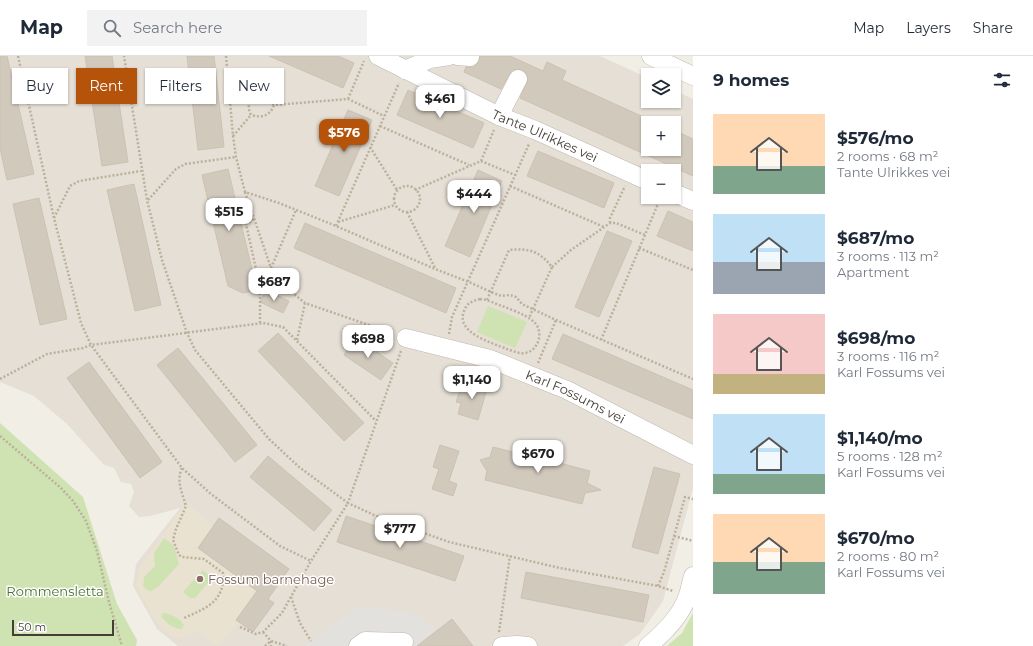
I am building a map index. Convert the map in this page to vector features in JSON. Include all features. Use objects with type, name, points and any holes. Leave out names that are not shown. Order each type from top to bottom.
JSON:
[{"type":"street","name":"Tante Ulrikkes vei","points":[[378,56],[499,116],[535,130],[641,178]]},
{"type":"street","points":[[405,70],[430,59],[449,56]]},
{"type":"street","points":[[658,57],[693,76]]},
{"type":"street","points":[[499,116],[518,79]]},
{"type":"street","points":[[681,196],[693,202]]},
{"type":"street","name":"Karl Fossums vei","points":[[406,338],[490,359],[567,390],[693,455]]},
{"type":"street","points":[[648,646],[658,639],[676,617],[688,596],[693,576]]},
{"type":"street","points":[[358,646],[365,641],[404,642]]},
{"type":"street","points":[[500,642],[528,646]]},
{"type":"path","points":[[18,56],[54,218],[81,324],[91,345],[182,468],[211,494],[280,546],[311,561]]},
{"type":"path","points":[[124,56],[141,171],[147,200],[162,260],[187,333],[195,350],[269,439],[299,467],[348,503],[374,515],[449,542],[560,568],[658,586],[688,596]]},
{"type":"path","points":[[226,56],[227,68]]},
{"type":"path","points":[[348,99],[366,56]]},
{"type":"path","points":[[336,226],[405,70]]},
{"type":"path","points":[[248,104],[248,109],[251,115],[259,117],[271,111],[274,105],[348,99],[384,116]]},
{"type":"path","points":[[231,104],[236,156],[245,192],[271,268],[276,276],[304,303],[406,338],[348,503],[311,561],[282,612],[263,632],[256,634],[240,627]]},
{"type":"path","points":[[233,136],[251,115]]},
{"type":"path","points":[[481,161],[499,116]]},
{"type":"path","points":[[380,126],[470,165]]},
{"type":"path","points":[[446,348],[452,317],[469,282],[535,130]]},
{"type":"path","points":[[370,147],[397,190]]},
{"type":"path","points":[[147,200],[176,169],[185,164],[236,156]]},
{"type":"path","points":[[416,190],[481,161],[515,175]]},
{"type":"path","points":[[54,218],[70,186],[75,183],[79,181],[141,171]]},
{"type":"path","points":[[610,224],[610,218],[631,173]]},
{"type":"path","points":[[510,186],[604,227]]},
{"type":"path","points":[[404,187],[411,187],[416,190],[419,197],[418,205],[413,211],[407,212],[400,210],[395,205],[394,197],[397,190],[404,187]]},
{"type":"path","points":[[245,192],[336,226],[501,296],[510,295],[522,304],[556,320],[693,379]]},
{"type":"path","points":[[601,340],[658,204]]},
{"type":"path","points":[[338,222],[395,205]]},
{"type":"path","points":[[271,268],[296,210]]},
{"type":"path","points":[[407,212],[435,269]]},
{"type":"path","points":[[254,219],[246,224],[260,287],[260,323]]},
{"type":"path","points":[[529,318],[552,267],[571,250],[610,224],[616,223],[645,235]]},
{"type":"path","points":[[639,248],[693,270]]},
{"type":"path","points":[[487,300],[510,250],[522,249],[534,252],[543,256],[552,267]]},
{"type":"path","points":[[260,287],[276,276]]},
{"type":"path","points":[[480,299],[487,300],[529,318],[536,323],[539,330],[539,338],[538,344],[533,350],[526,353],[515,352],[473,334],[466,328],[463,321],[463,313],[466,306],[472,301],[480,299]]},
{"type":"path","points":[[297,340],[304,303]]},
{"type":"path","points":[[532,376],[556,320]]},
{"type":"path","points":[[0,379],[47,354],[83,348],[91,345],[260,323],[283,327],[376,421]]},
{"type":"path","points":[[0,436],[61,488],[73,501],[86,521],[97,551],[109,602],[122,646]]},
{"type":"path","points":[[182,468],[178,476],[186,506],[173,540],[178,555],[182,557],[204,559],[223,573],[224,581],[217,599],[213,604],[184,618]]},
{"type":"path","points":[[658,586],[664,572],[685,497],[693,499]]},
{"type":"path","points":[[674,536],[693,541]]},
{"type":"path","points":[[500,642],[510,556]]},
{"type":"path","points":[[290,597],[300,623],[311,641]]},
{"type":"path","points":[[263,632],[271,641],[272,646]]},
{"type":"path","points":[[265,646],[271,641]]},
{"type":"path","points":[[271,641],[287,646]]},
{"type":"shaded area","points":[[0,56],[600,56],[641,75],[641,108],[681,108],[681,93],[693,99],[693,488],[663,601],[640,634],[623,646],[178,646],[157,629],[133,586],[136,564],[180,508],[150,516],[139,517],[129,506],[134,492],[131,484],[121,482],[114,468],[104,465],[67,424],[34,396],[0,382]]},
{"type":"shaded area","name":"Fossum barnehage","points":[[189,505],[226,538],[274,588],[242,626],[238,622],[218,646],[199,631],[182,638],[171,636],[160,627],[136,586],[140,567],[183,507]]},
{"type":"shaded area","points":[[358,607],[383,608],[415,615],[426,621],[436,631],[416,646],[304,646]]},
{"type":"green space","points":[[488,306],[527,322],[515,348],[477,332]]},
{"type":"green space","name":"Rommensletta","points":[[0,423],[83,497],[117,604],[137,640],[136,646],[0,646]]},
{"type":"green space","points":[[164,538],[174,546],[179,564],[158,587],[151,591],[147,590],[143,586],[144,577],[155,566],[154,553]]},
{"type":"green space","points":[[203,570],[212,578],[195,598],[190,598],[183,592]]},
{"type":"green space","points":[[163,613],[175,617],[184,625],[181,629],[172,626],[161,616]]},
{"type":"green space","points":[[693,613],[693,646],[667,646],[682,633]]},
{"type":"building","points":[[0,56],[7,56],[12,78],[12,104],[18,104],[34,174],[7,180],[0,148]]},
{"type":"building","points":[[85,56],[112,56],[114,68],[87,68]]},
{"type":"building","points":[[187,56],[214,56],[215,68],[188,68]]},
{"type":"building","points":[[269,56],[338,56],[354,63],[343,88]]},
{"type":"building","points":[[480,56],[510,56],[543,71],[547,62],[566,71],[562,80],[641,116],[641,153],[520,98],[528,79],[527,74],[522,70],[512,70],[501,89],[464,72],[466,67],[474,67],[478,63]]},
{"type":"building","points":[[216,74],[224,147],[198,150],[193,104],[216,104]]},
{"type":"building","points":[[408,90],[484,123],[473,148],[397,115]]},
{"type":"building","points":[[92,104],[119,104],[128,162],[102,166]]},
{"type":"building","points":[[348,110],[372,120],[339,196],[315,186]]},
{"type":"building","points":[[681,133],[693,139],[693,176],[681,171],[681,164],[666,164],[649,156],[681,156]]},
{"type":"building","points":[[538,151],[614,183],[604,208],[527,176]]},
{"type":"building","points":[[228,169],[257,290],[243,293],[228,286],[202,175]]},
{"type":"building","points":[[478,170],[502,181],[470,257],[445,246]]},
{"type":"building","points":[[134,184],[161,305],[135,311],[107,190]]},
{"type":"building","points":[[39,198],[67,319],[40,325],[13,204]]},
{"type":"building","points":[[668,211],[693,222],[693,251],[657,236]]},
{"type":"building","points":[[305,223],[456,288],[446,313],[294,248]]},
{"type":"building","points":[[607,231],[632,241],[599,317],[575,307]]},
{"type":"building","points":[[266,290],[289,301],[283,313],[260,302]]},
{"type":"building","points":[[278,333],[364,423],[344,441],[258,351]]},
{"type":"building","points":[[563,334],[693,390],[693,419],[552,359]]},
{"type":"building","points":[[355,337],[393,363],[381,380],[344,355]]},
{"type":"building","points":[[178,348],[257,445],[235,462],[157,365]]},
{"type":"building","points":[[89,362],[162,462],[140,478],[67,378]]},
{"type":"building","points":[[468,380],[488,385],[478,420],[458,414],[461,403],[456,402],[460,390],[464,391]]},
{"type":"building","points":[[533,442],[555,448],[552,461],[590,471],[587,483],[601,490],[585,493],[582,504],[485,480],[487,471],[480,460],[490,457],[493,447],[529,456]]},
{"type":"building","points":[[440,445],[459,451],[449,481],[457,484],[453,496],[432,489],[439,469],[433,467]]},
{"type":"building","points":[[268,456],[332,510],[314,531],[250,477]]},
{"type":"building","points":[[654,467],[680,474],[658,554],[632,547]]},
{"type":"building","points":[[346,516],[464,556],[455,581],[337,542]]},
{"type":"building","points":[[219,518],[289,569],[268,599],[274,603],[253,632],[236,620],[257,591],[198,548]]},
{"type":"building","points":[[526,572],[649,595],[643,622],[521,598]]},
{"type":"building","points":[[452,619],[473,646],[417,646]]},
{"type":"place","name":"Fossum barnehage","points":[[200,579]]}]
